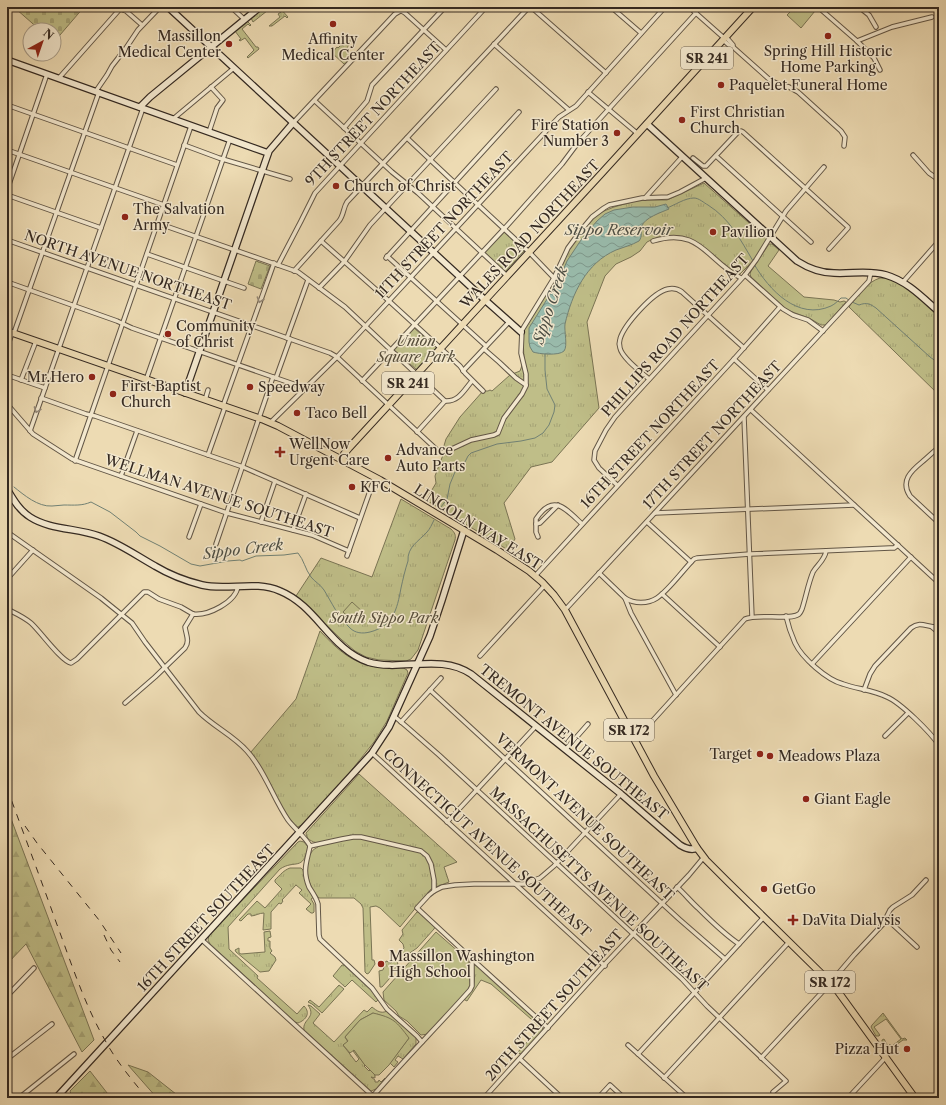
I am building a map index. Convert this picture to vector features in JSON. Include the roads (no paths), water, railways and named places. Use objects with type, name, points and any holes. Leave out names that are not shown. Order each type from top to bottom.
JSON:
[{"type":"main road","name":"WALES ROAD NORTHEAST","points":[[342,460],[348,448],[638,134],[753,7]]},
{"type":"main road","name":"LINCOLN WAY EAST","points":[[11,332],[270,423],[375,477],[497,550],[535,576],[557,598],[565,610],[665,795],[697,848],[727,881],[831,982],[916,1098]]},
{"type":"street","points":[[7,348],[11,332],[30,290],[97,92],[112,66],[134,35],[160,7]]},
{"type":"street","points":[[168,7],[484,300],[521,332]]},
{"type":"street","points":[[231,7],[245,20]]},
{"type":"street","points":[[30,431],[88,267],[142,107],[161,88],[260,7]]},
{"type":"street","points":[[396,7],[446,50]]},
{"type":"street","points":[[185,393],[268,153],[293,123],[395,14],[407,7]]},
{"type":"street","points":[[344,128],[367,101],[372,85],[445,7]]},
{"type":"street","name":"9TH STREET NORTHEAST","points":[[208,455],[238,365],[276,264],[301,221],[314,192],[486,7]]},
{"type":"street","points":[[294,271],[341,219],[347,202],[530,7],[606,73]]},
{"type":"street","points":[[611,7],[641,34]]},
{"type":"street","name":"11TH STREET NORTHEAST","points":[[270,423],[389,301],[559,117],[576,106],[665,7]]},
{"type":"street","points":[[689,7],[724,38],[730,47],[733,47],[770,80],[793,89],[808,100],[842,132],[845,137],[844,146]]},
{"type":"street","points":[[818,7],[874,58],[880,70]]},
{"type":"street","points":[[859,7],[869,15],[876,27]]},
{"type":"street","points":[[59,78],[120,9],[142,25]]},
{"type":"street","points":[[362,381],[504,228],[562,164],[577,144],[696,13]]},
{"type":"street","points":[[857,41],[892,27],[932,17]]},
{"type":"street","points":[[494,44],[569,110]]},
{"type":"street","points":[[7,60],[268,153]]},
{"type":"street","points":[[173,119],[234,68]]},
{"type":"street","points":[[7,190],[47,74]]},
{"type":"street","points":[[209,132],[217,108],[223,100],[211,87]]},
{"type":"street","points":[[320,288],[344,262],[365,232],[385,208],[496,89]]},
{"type":"street","points":[[588,92],[638,134]]},
{"type":"street","points":[[315,101],[382,164],[418,193],[507,276]]},
{"type":"street","points":[[7,105],[177,165]]},
{"type":"street","points":[[519,112],[386,257],[411,277],[463,324],[499,362],[526,385]]},
{"type":"street","points":[[647,124],[797,260],[815,270],[834,273],[871,272],[886,275],[903,282],[939,312]]},
{"type":"street","points":[[75,461],[191,126]]},
{"type":"street","points":[[693,158],[705,167],[737,133],[741,131],[744,132],[848,227],[829,249]]},
{"type":"street","points":[[407,138],[504,228],[554,278]]},
{"type":"street","points":[[146,380],[230,139]]},
{"type":"street","points":[[184,145],[290,180]]},
{"type":"street","points":[[7,150],[164,205]]},
{"type":"street","points":[[913,155],[929,173],[939,180]]},
{"type":"street","points":[[716,156],[811,242]]},
{"type":"street","points":[[645,198],[682,157]]},
{"type":"street","name":"PHILLIPS ROAD NORTHEAST","points":[[617,485],[597,466],[594,458],[595,451],[602,436],[615,417],[745,275],[771,238],[782,216],[794,200],[824,167]]},
{"type":"street","points":[[526,385],[521,332],[554,278],[568,248],[582,230],[599,211],[609,206],[637,198],[668,197],[706,178]]},
{"type":"street","points":[[7,195],[101,228]]},
{"type":"street","points":[[157,222],[294,271],[320,288],[344,307],[445,401],[456,400],[472,381]]},
{"type":"street","points":[[653,241],[674,238],[696,243],[704,248],[729,271],[741,278]]},
{"type":"street","name":"NORTH AVENUE NORTHEAST","points":[[7,240],[88,267],[330,353],[441,452],[472,440],[496,434],[499,431],[506,414],[522,394],[526,385]]},
{"type":"street","points":[[321,241],[460,366],[472,381],[483,391]]},
{"type":"street","points":[[903,282],[939,241]]},
{"type":"street","points":[[147,254],[244,288]]},
{"type":"street","name":"17TH STREET NORTHEAST","points":[[565,610],[600,574],[854,298],[869,281],[871,272]]},
{"type":"street","points":[[745,275],[780,307],[789,313],[808,320],[823,331]]},
{"type":"street","points":[[216,544],[308,280]]},
{"type":"street","points":[[7,282],[123,323],[132,328],[305,388]]},
{"type":"street","points":[[649,379],[621,352],[619,340],[638,312],[650,300],[661,292],[671,288],[678,289],[682,292],[744,348]]},
{"type":"street","name":"16TH STREET NORTHEAST","points":[[535,576],[780,307]]},
{"type":"street","points":[[463,371],[509,322]]},
{"type":"street","points":[[21,380],[36,341]]},
{"type":"street","points":[[734,359],[768,390]]},
{"type":"street","points":[[7,375],[45,388]]},
{"type":"street","points":[[205,400],[208,390]]},
{"type":"street","points":[[41,398],[243,467],[360,518]]},
{"type":"street","points":[[417,432],[445,401]]},
{"type":"street","name":"WELLMAN AVENUE SOUTHEAST","points":[[7,404],[30,431],[75,461],[227,513],[312,535],[349,551]]},
{"type":"street","points":[[751,410],[939,583]]},
{"type":"street","points":[[744,417],[752,617]]},
{"type":"street","points":[[121,476],[137,431]]},
{"type":"street","points":[[939,447],[910,473],[907,481],[907,491],[915,501],[939,523]]},
{"type":"street","points":[[347,556],[375,477]]},
{"type":"street","points":[[261,522],[275,481]]},
{"type":"street","name":"TREMONT AVENUE SOUTHEAST","points":[[7,489],[15,502],[30,517],[41,522],[98,536],[129,551],[166,572],[191,582],[211,587],[253,586],[268,587],[280,590],[308,609],[324,629],[338,643],[362,659],[378,664],[445,664],[466,670],[566,749],[680,845],[689,849],[697,848]]},
{"type":"street","points":[[293,530],[306,494]]},
{"type":"street","points":[[189,537],[201,504]]},
{"type":"street","points":[[538,537],[536,532],[536,519],[541,512],[551,505],[564,507],[582,524]]},
{"type":"street","points":[[536,524],[540,523],[558,505]]},
{"type":"street","points":[[655,513],[854,505]]},
{"type":"street","points":[[648,522],[691,562]]},
{"type":"street","name":"16TH STREET SOUTHEAST","points":[[56,1098],[372,753],[394,716],[418,664],[434,625],[464,530]]},
{"type":"street","points":[[7,532],[122,614],[135,626],[164,667],[204,716],[239,743],[248,753],[262,773],[284,813],[299,834],[308,842],[310,846],[305,871],[308,884],[317,901],[320,939],[372,988],[387,1009],[422,1042]]},
{"type":"street","points":[[600,574],[625,598],[630,601],[644,602],[653,600],[662,594],[691,562],[697,558],[750,554],[894,548],[898,545]]},
{"type":"street","points":[[7,579],[33,550]]},
{"type":"street","points":[[635,740],[747,618],[797,615],[802,611],[812,575],[825,557],[826,551]]},
{"type":"street","points":[[812,664],[911,557]]},
{"type":"street","points":[[480,656],[545,585]]},
{"type":"street","points":[[7,609],[32,624],[62,658],[71,663],[81,656],[142,594],[146,592],[159,599],[181,607],[193,614],[206,613],[219,607],[234,595],[238,586]]},
{"type":"street","points":[[662,594],[720,647]]},
{"type":"street","points":[[625,598],[631,613],[676,695]]},
{"type":"street","points":[[126,702],[151,681],[187,645],[188,640],[184,627],[193,614]]},
{"type":"street","points":[[786,616],[795,642],[801,652],[825,675],[833,681],[889,698],[908,713],[939,745]]},
{"type":"street","points":[[864,690],[870,674],[910,628],[920,624],[931,627],[939,627]]},
{"type":"street","points":[[931,627],[939,633]]},
{"type":"street","points":[[401,722],[441,678]]},
{"type":"street","name":"VERMONT AVENUE SOUTHEAST","points":[[430,690],[725,959]]},
{"type":"street","points":[[885,736],[908,713]]},
{"type":"street","name":"MASSACHUSETTS AVENUE SOUTHEAST","points":[[394,716],[682,979],[786,1082],[773,1092]]},
{"type":"street","points":[[566,749],[588,724]]},
{"type":"street","points":[[447,822],[536,726]]},
{"type":"street","name":"CONNECTICUT AVENUE SOUTHEAST","points":[[372,753],[605,966]]},
{"type":"street","points":[[548,1028],[417,908],[434,891],[442,887],[462,884],[516,885],[529,883],[540,878],[586,833],[621,794]]},
{"type":"street","points":[[310,846],[342,839],[361,838],[418,850],[429,858],[434,880],[434,891]]},
{"type":"street","name":"20TH STREET SOUTHEAST","points":[[484,1098],[704,857]]},
{"type":"street","points":[[761,1058],[883,924],[893,906],[912,895],[926,880]]},
{"type":"street","points":[[677,887],[721,931],[739,944]]},
{"type":"street","points":[[638,1054],[764,917]]},
{"type":"street","points":[[885,920],[890,922],[917,947]]},
{"type":"street","points":[[202,940],[374,1097],[471,988],[473,982],[472,959]]},
{"type":"street","points":[[664,1078],[789,942]]},
{"type":"street","points":[[7,996],[34,968]]},
{"type":"street","points":[[7,1059],[52,1024]]},
{"type":"street","points":[[628,1045],[686,1098]]},
{"type":"street","points":[[19,1098],[74,1054]]},
{"type":"street","points":[[848,1098],[886,1057]]},
{"type":"street","points":[[520,1059],[562,1098]]},
{"type":"street","points":[[598,1098],[610,1085],[624,1098]]},
{"type":"water","name":"Sippo Reservoir","points":[[666,204],[669,209],[646,220],[643,223],[639,241],[605,256],[596,263],[582,281],[576,291],[565,324],[566,346],[564,351],[558,354],[533,352],[529,342],[529,328],[559,280],[567,261],[583,237],[597,221],[605,214],[614,210],[633,207],[655,207]]},
{"type":"waterway","name":"Sippo Creek","points":[[667,208],[691,198],[696,198],[701,201],[716,211],[728,223],[739,237],[753,261]]},
{"type":"waterway","name":"Sippo Creek","points":[[754,264],[760,274],[776,293],[796,306],[819,310],[831,306],[841,298],[846,298],[850,301]]},
{"type":"waterway","name":"Sippo Creek","points":[[852,302],[859,305],[872,305],[930,357],[939,363]]},
{"type":"waterway","name":"Sippo Creek","points":[[441,507],[447,499],[450,484],[455,472],[465,462],[471,453],[497,444],[535,438],[543,433],[549,425],[555,405],[547,389],[545,354]]},
{"type":"waterway","name":"Sippo Creek","points":[[14,487],[36,503],[47,506],[78,505],[91,502],[110,512],[140,536],[191,564],[200,566],[228,561],[242,561],[256,556],[298,553],[309,574],[324,590],[342,619],[352,630],[361,633],[370,632],[384,626],[393,616],[398,603],[409,552],[411,548],[428,531],[434,520]]},
{"type":"railway","points":[[7,788],[84,998],[98,1028],[115,1057],[147,1098]]},
{"type":"railway","points":[[25,826],[99,920],[121,953]]},
{"type":"railway","points":[[104,935],[111,950],[120,962]]},
{"type":"place","name":"Affinity Medical Center","points":[[333,24]]},
{"type":"place","name":"Spring Hill Historic Home Parking","points":[[828,36]]},
{"type":"place","name":"Massillon Medical Center","points":[[229,44]]},
{"type":"place","name":"Paquelet Funeral Home","points":[[721,85]]},
{"type":"place","name":"First Christian Church","points":[[682,120]]},
{"type":"place","name":"Fire Station Number 3","points":[[617,133]]},
{"type":"place","name":"Church of Christ","points":[[336,186]]},
{"type":"place","name":"The Salvation Army","points":[[125,217]]},
{"type":"place","name":"Pavilion","points":[[713,232]]},
{"type":"place","name":"Community of Christ","points":[[168,334]]},
{"type":"place","name":"Mr.Hero","points":[[92,377]]},
{"type":"place","name":"Speedway","points":[[250,387]]},
{"type":"place","name":"First Baptist Church","points":[[113,394]]},
{"type":"place","name":"Taco Bell","points":[[297,413]]},
{"type":"place","name":"WellNow Urgent Care","points":[[280,452]]},
{"type":"place","name":"Advance Auto Parts","points":[[388,458]]},
{"type":"place","name":"KFC","points":[[352,487]]},
{"type":"place","name":"Target","points":[[760,754]]},
{"type":"place","name":"Meadows Plaza","points":[[770,756]]},
{"type":"place","name":"Giant Eagle","points":[[806,799]]},
{"type":"place","name":"GetGo","points":[[764,889]]},
{"type":"place","name":"DaVita Dialysis","points":[[793,920]]},
{"type":"place","name":"Massillon Washington High School","points":[[381,964]]},
{"type":"place","name":"Pizza Hut","points":[[907,1049]]},
{"type":"park label","name":"Union Square Park","points":[[416,350]]},
{"type":"park label","name":"South Sippo Park","points":[[384,618]]}]
